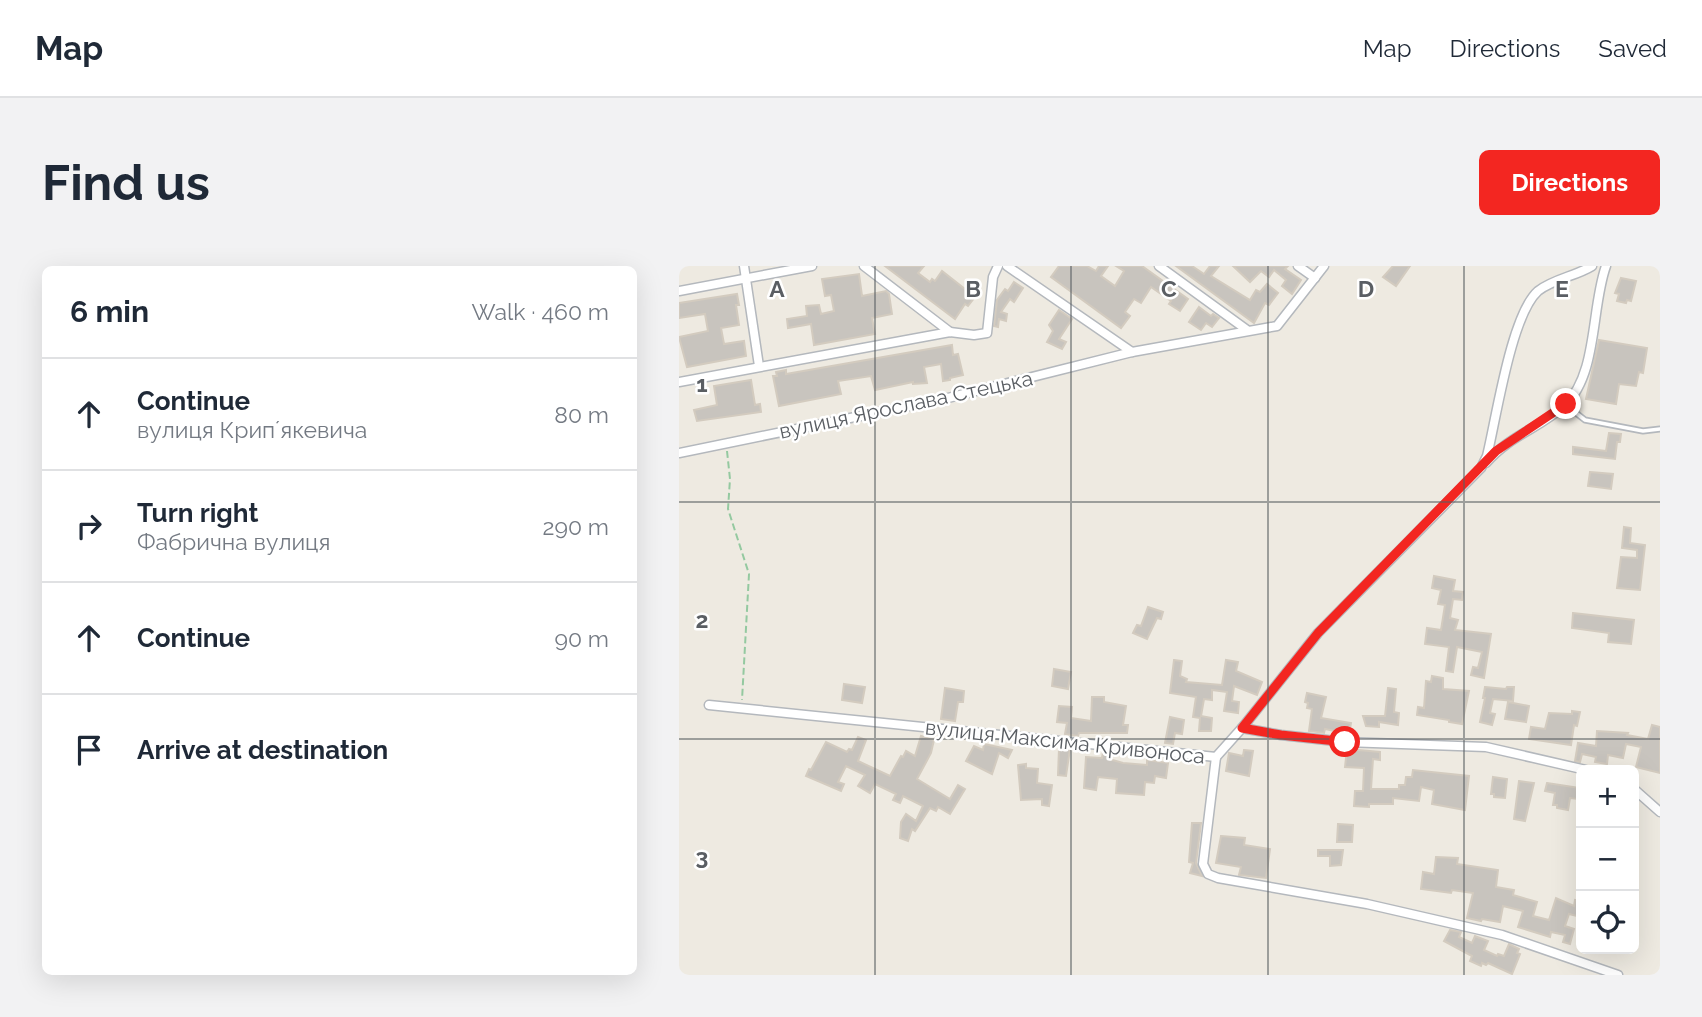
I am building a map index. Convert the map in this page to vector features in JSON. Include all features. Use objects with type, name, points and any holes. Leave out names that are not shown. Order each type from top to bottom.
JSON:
[{"type":"street","points":[[744,266],[759,366]]},
{"type":"street","points":[[679,290],[812,266]]},
{"type":"street","points":[[864,266],[950,332]]},
{"type":"street","points":[[679,382],[950,332],[987,334],[993,277],[998,266]]},
{"type":"street","points":[[1007,266],[1132,352]]},
{"type":"street","points":[[1159,266],[1247,330]]},
{"type":"street","points":[[1299,266],[1314,278]]},
{"type":"street","name":"вулиця Ярослава Стецька","points":[[679,453],[948,398],[1132,352],[1277,326],[1324,266]]},
{"type":"street","points":[[1481,468],[1487,456],[1504,375],[1528,306],[1537,292],[1548,285],[1592,266]]},
{"type":"street","points":[[1216,757],[1318,633],[1481,468],[1507,442],[1566,404],[1579,385],[1584,370],[1600,283],[1606,266]]},
{"type":"street","name":"вулиця Максима Кривоноса","points":[[709,705],[1216,757],[1203,864],[1208,874],[1367,904],[1502,935],[1618,975]]},
{"type":"street","points":[[1242,728],[1345,742],[1486,747],[1576,768]]},
{"type":"street","points":[[1639,793],[1660,812]]},
{"type":"lane","points":[[1566,404],[1585,420],[1643,431],[1660,429]]},
{"type":"path","points":[[726,443],[730,478],[727,509],[743,549],[749,574],[742,701],[747,709]]},
{"type":"building","points":[[885,266],[924,266],[918,273],[930,282],[932,279],[935,281],[942,271],[975,297],[968,306],[965,304],[955,319]]},
{"type":"building","points":[[1059,266],[1087,266],[1096,271],[1099,266],[1108,266],[1101,276],[1115,286],[1124,271],[1116,266],[1142,266],[1188,299],[1180,311],[1151,287],[1141,303],[1134,299],[1125,312],[1130,316],[1121,328],[1051,277]]},
{"type":"building","points":[[1176,266],[1192,266],[1204,274],[1210,266],[1219,266],[1211,276],[1250,300],[1256,290],[1260,292],[1267,284],[1278,293],[1269,305],[1265,303],[1254,323]]},
{"type":"building","points":[[1233,266],[1288,266],[1285,269],[1301,280],[1292,294],[1282,286],[1286,280],[1274,270],[1269,277],[1261,271],[1250,282]]},
{"type":"building","points":[[1393,266],[1410,266],[1396,286],[1383,277]]},
{"type":"building","points":[[859,274],[862,296],[886,291],[889,294],[892,314],[872,318],[875,334],[814,345],[811,324],[788,328],[787,319],[807,316],[806,306],[819,305],[821,314],[834,311],[831,295],[825,296],[822,279]]},
{"type":"building","points":[[1621,278],[1636,281],[1631,301],[1627,300],[1626,303],[1617,301],[1619,294],[1615,293]]},
{"type":"building","points":[[1014,282],[1023,288],[1014,302],[1010,299],[1001,312],[1007,314],[1006,321],[999,319],[998,327],[994,326],[997,300]]},
{"type":"building","points":[[737,294],[739,325],[721,328],[724,344],[744,341],[746,356],[687,367],[679,337],[708,331],[705,314],[679,318],[679,303]]},
{"type":"building","points":[[1199,307],[1211,316],[1213,314],[1219,318],[1212,327],[1206,323],[1201,330],[1189,322]]},
{"type":"building","points":[[1059,310],[1072,319],[1059,339],[1066,342],[1062,349],[1047,342],[1053,331],[1049,325]]},
{"type":"building","points":[[1599,340],[1647,348],[1643,373],[1639,372],[1636,386],[1619,384],[1616,404],[1586,399]]},
{"type":"building","points":[[952,345],[953,355],[958,354],[963,375],[950,380],[943,381],[941,364],[924,367],[927,383],[913,382],[875,390],[871,376],[838,381],[841,394],[779,406],[773,376],[777,376],[776,372],[786,370],[786,374]]},
{"type":"building","points":[[751,380],[755,405],[760,404],[761,412],[697,421],[694,410],[717,405],[714,386]]},
{"type":"building","points":[[1609,433],[1621,434],[1615,459],[1573,454],[1573,447],[1606,451]]},
{"type":"building","points":[[1590,472],[1613,474],[1611,489],[1588,486]]},
{"type":"building","points":[[1624,527],[1631,528],[1630,543],[1645,545],[1640,590],[1617,588],[1621,557],[1637,558],[1637,550],[1622,548]]},
{"type":"building","points":[[1434,576],[1455,580],[1453,591],[1463,592],[1462,600],[1453,599],[1450,618],[1458,620],[1455,630],[1491,634],[1484,678],[1471,675],[1473,667],[1478,668],[1482,652],[1457,647],[1453,672],[1446,671],[1449,647],[1425,644],[1427,628],[1441,630],[1445,605],[1438,604],[1441,590],[1432,588]]},
{"type":"building","points":[[1148,607],[1163,612],[1161,619],[1157,618],[1147,639],[1133,633],[1137,625],[1141,626]]},
{"type":"building","points":[[1573,613],[1634,620],[1631,644],[1608,642],[1609,633],[1572,628]]},
{"type":"building","points":[[1174,660],[1182,661],[1180,676],[1187,679],[1186,682],[1222,685],[1226,660],[1238,662],[1236,671],[1262,682],[1257,695],[1234,686],[1232,701],[1239,702],[1238,713],[1224,711],[1227,692],[1212,690],[1212,700],[1204,699],[1201,716],[1212,718],[1211,731],[1199,731],[1200,718],[1193,717],[1196,697],[1170,693]]},
{"type":"building","points":[[1054,669],[1071,672],[1068,689],[1052,686]]},
{"type":"building","points":[[1432,676],[1443,678],[1443,689],[1469,691],[1462,724],[1417,715],[1418,707],[1424,708],[1426,681],[1431,682]]},
{"type":"building","points":[[844,684],[865,687],[862,703],[842,700]]},
{"type":"building","points":[[1485,687],[1514,687],[1513,701],[1493,699],[1490,713],[1495,714],[1492,725],[1480,722]]},
{"type":"building","points":[[945,688],[964,691],[963,702],[958,702],[955,721],[941,719]]},
{"type":"building","points":[[1388,688],[1396,689],[1394,712],[1399,713],[1398,725],[1379,722],[1379,727],[1366,726],[1363,716],[1385,716]]},
{"type":"building","points":[[1307,693],[1326,697],[1321,718],[1351,723],[1349,734],[1325,729],[1324,733],[1309,731],[1312,709],[1307,708],[1308,703],[1305,702]]},
{"type":"building","points":[[1092,697],[1104,697],[1104,702],[1126,706],[1123,725],[1128,725],[1127,733],[1079,733],[1078,736],[1065,734],[1067,723],[1057,722],[1059,706],[1072,707],[1071,718],[1091,721]]},
{"type":"building","points":[[1508,702],[1529,706],[1526,722],[1505,719]]},
{"type":"building","points":[[1572,711],[1580,712],[1577,726],[1574,725],[1571,745],[1529,739],[1531,727],[1545,729],[1549,713],[1572,714]]},
{"type":"building","points":[[1170,717],[1184,720],[1182,734],[1175,733],[1173,744],[1165,743]]},
{"type":"building","points":[[1652,725],[1660,727],[1660,773],[1639,768],[1636,765],[1641,747],[1626,744],[1623,758],[1608,755],[1607,764],[1595,762],[1596,757],[1582,754],[1580,762],[1575,761],[1578,743],[1596,746],[1597,731],[1628,733],[1627,735],[1648,739]]},
{"type":"building","points":[[921,736],[934,740],[931,753],[917,779],[950,799],[958,785],[965,789],[950,814],[938,807],[936,811],[930,808],[915,831],[912,829],[908,841],[900,838],[901,822],[906,814],[916,821],[923,806],[903,796],[900,803],[893,800],[896,794],[875,784],[870,793],[858,786],[865,775],[846,766],[838,782],[844,784],[841,791],[806,776],[826,742],[847,752],[852,750],[858,737],[866,740],[858,761],[890,776],[906,751],[915,756]]},
{"type":"building","points":[[984,744],[1012,750],[1008,758],[999,753],[992,774],[966,761],[974,746],[983,750]]},
{"type":"building","points":[[1059,749],[1070,749],[1066,776],[1058,775]]},
{"type":"building","points":[[1347,749],[1380,752],[1380,760],[1373,759],[1371,789],[1399,789],[1399,785],[1405,785],[1406,777],[1412,777],[1413,770],[1469,776],[1465,810],[1432,804],[1434,790],[1421,787],[1419,801],[1393,798],[1393,804],[1354,806],[1355,791],[1363,791],[1364,768],[1345,767]]},
{"type":"building","points":[[1244,750],[1253,751],[1249,776],[1226,771],[1229,753],[1243,756]]},
{"type":"building","points":[[1103,752],[1110,754],[1109,759],[1123,763],[1147,765],[1147,760],[1168,763],[1166,778],[1155,776],[1154,783],[1145,782],[1144,795],[1116,793],[1117,779],[1098,777],[1096,790],[1084,788],[1086,757],[1102,758]]},
{"type":"building","points":[[1026,764],[1026,768],[1038,769],[1037,783],[1052,785],[1049,806],[1042,805],[1042,799],[1021,800],[1018,765]]},
{"type":"building","points":[[1493,777],[1507,779],[1505,798],[1491,794]]},
{"type":"building","points":[[1519,781],[1534,783],[1525,821],[1514,819]]},
{"type":"building","points":[[1547,783],[1576,787],[1576,799],[1570,798],[1568,810],[1557,808],[1557,805],[1553,805],[1555,793],[1545,791]]},
{"type":"building","points":[[1192,823],[1201,823],[1196,863],[1202,876],[1190,873],[1193,863],[1189,862]]},
{"type":"building","points":[[1338,824],[1353,825],[1352,842],[1337,842]]},
{"type":"building","points":[[1221,836],[1245,838],[1244,845],[1270,849],[1266,878],[1239,875],[1241,867],[1216,863]]},
{"type":"building","points":[[1318,850],[1343,850],[1341,865],[1330,866],[1330,856],[1318,856]]},
{"type":"building","points":[[1436,857],[1458,858],[1457,864],[1498,870],[1496,887],[1514,890],[1513,895],[1537,902],[1533,916],[1549,920],[1556,898],[1574,906],[1576,900],[1576,916],[1569,914],[1565,926],[1574,929],[1570,944],[1563,942],[1565,935],[1551,932],[1550,937],[1518,927],[1523,911],[1503,906],[1500,922],[1467,918],[1473,893],[1421,889],[1423,872],[1434,874]]},
{"type":"building","points":[[1450,930],[1461,932],[1459,937],[1472,943],[1475,936],[1488,941],[1484,950],[1497,956],[1504,956],[1509,944],[1519,949],[1517,953],[1520,954],[1512,974],[1488,963],[1482,963],[1481,966],[1470,961],[1472,956],[1444,941]]},
{"type":"route","points":[[1345,742],[1242,728],[1318,633],[1496,451],[1566,404]]}]
